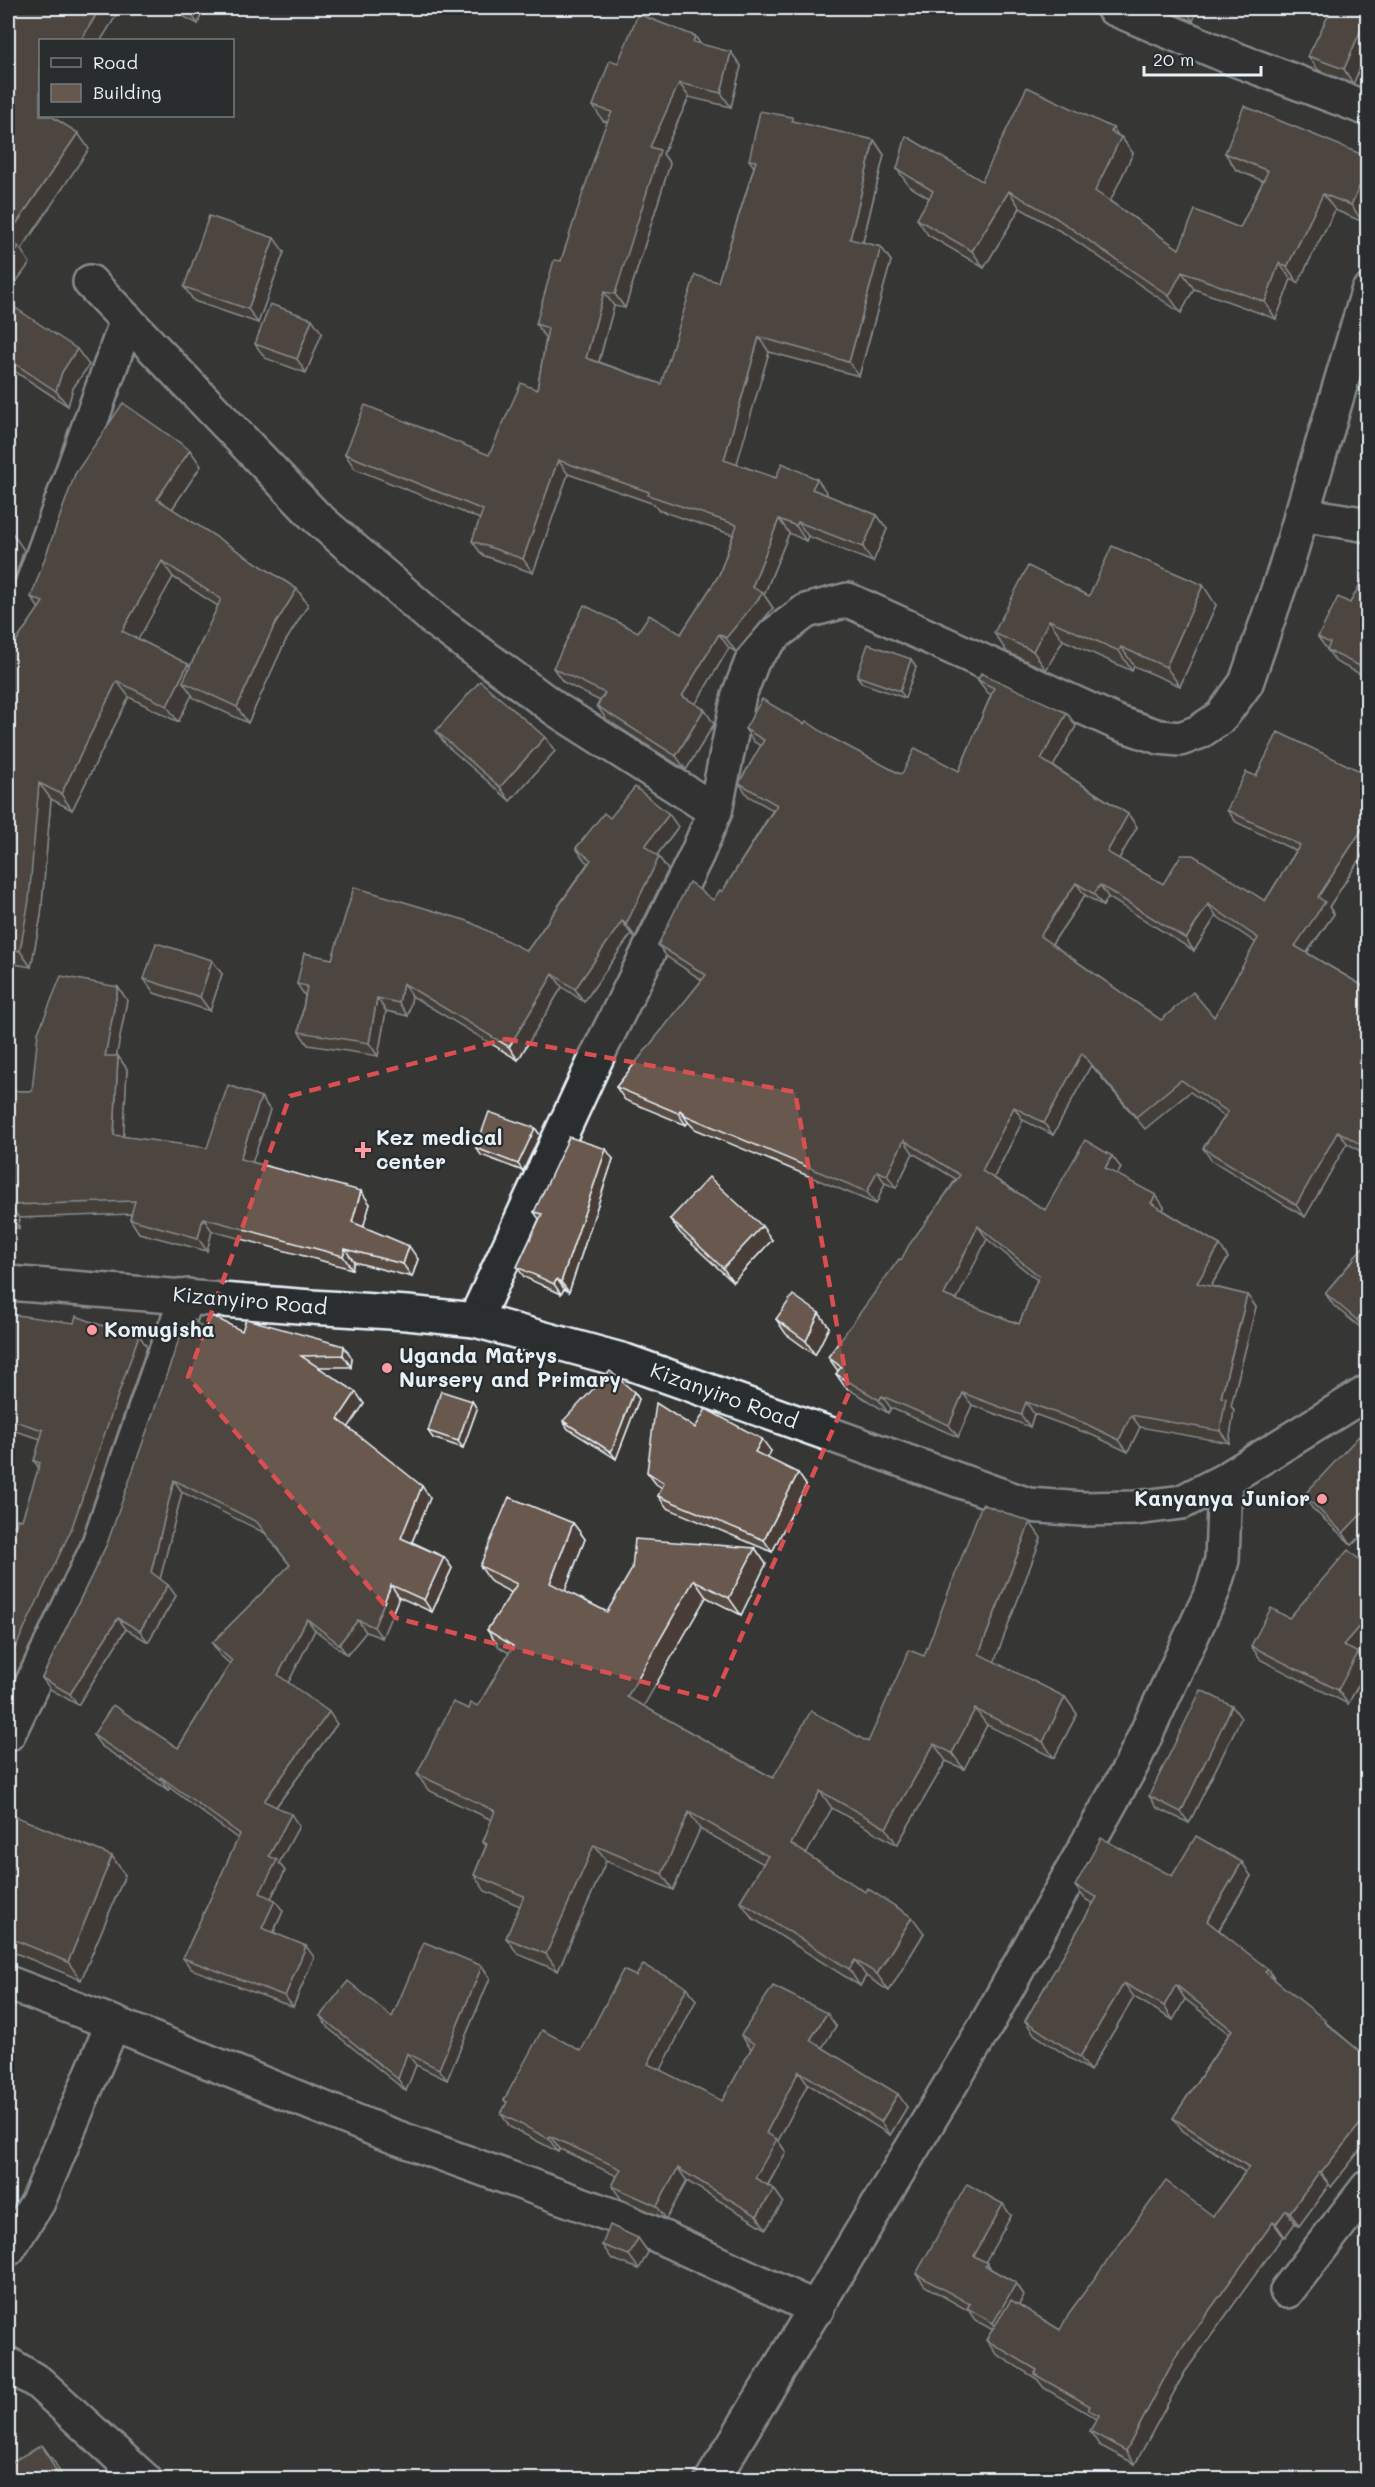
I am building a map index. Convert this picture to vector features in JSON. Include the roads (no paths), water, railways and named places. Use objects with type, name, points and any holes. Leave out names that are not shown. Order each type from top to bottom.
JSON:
[{"type":"street","points":[[1113,8],[1232,58],[1368,109]]},
{"type":"street","points":[[90,282],[315,516],[436,621],[557,710],[715,811]]},
{"type":"street","points":[[475,1320],[600,1050],[697,854],[715,811],[739,695],[753,659],[774,634],[806,611],[848,600],[1118,723],[1159,737],[1180,739],[1198,732],[1221,717],[1246,683],[1301,514],[1368,292]]},
{"type":"street","points":[[8,652],[127,320]]},
{"type":"street","points":[[1301,514],[1368,525]]},
{"type":"street","name":"Kizanyiro Road","points":[[8,1283],[311,1307],[407,1312],[475,1320],[625,1361],[1028,1504],[1083,1509],[1136,1508],[1182,1502],[1225,1480],[1368,1392]]},
{"type":"street","points":[[8,1734],[97,1549],[162,1361],[188,1296]]},
{"type":"street","points":[[712,2480],[984,2029],[1132,1764],[1213,1590],[1222,1560],[1225,1480]]},
{"type":"street","points":[[8,1983],[382,2132],[621,2219],[817,2309]]},
{"type":"street","points":[[8,2249],[38,2202],[113,2023]]},
{"type":"street","points":[[1287,2291],[1368,2187]]},
{"type":"street","points":[[8,2364],[39,2383],[145,2480]]},
{"type":"place","name":"Kez medical center","points":[[363,1150]]},
{"type":"place","name":"Komugisha","points":[[92,1330]]},
{"type":"place","name":"Uganda Matrys Nursery and Primary","points":[[387,1368]]},
{"type":"place","name":"Kanyanya Junior","points":[[1322,1499]]}]
